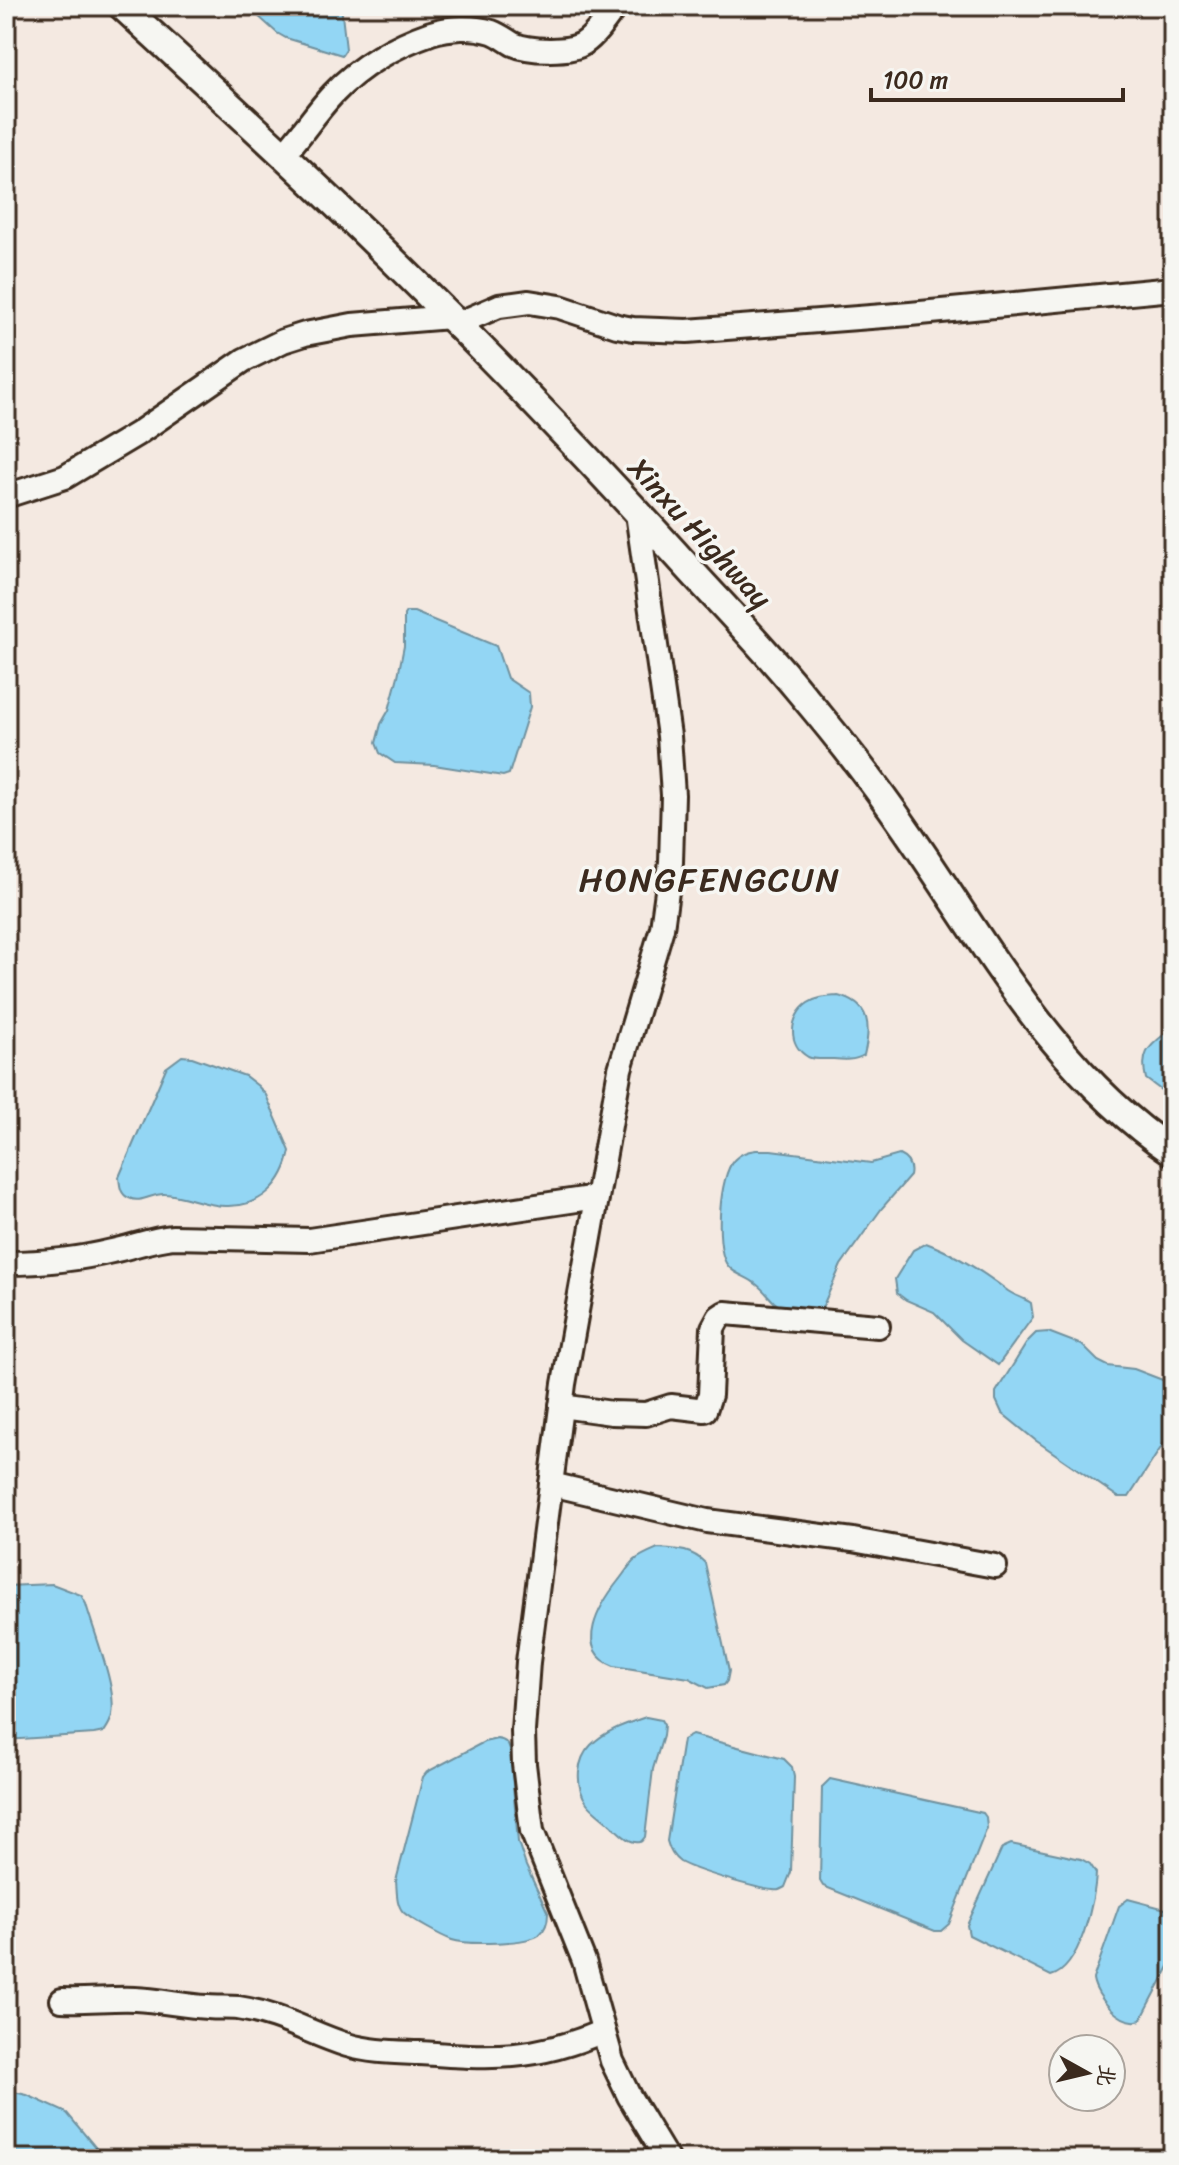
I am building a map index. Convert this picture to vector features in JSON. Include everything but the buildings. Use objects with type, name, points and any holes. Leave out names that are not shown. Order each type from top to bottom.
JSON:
[{"type":"main road","name":"Xinxu Highway","points":[[122,6],[454,320],[526,393],[764,650],[836,735],[905,827],[1041,1026],[1116,1108],[1141,1131],[1173,1152]]},
{"type":"street","points":[[283,155],[334,93],[364,67],[460,17],[526,48],[563,50],[582,45],[616,6]]},
{"type":"street","points":[[6,496],[65,477],[137,434],[236,366],[283,341],[352,325],[454,320],[499,306],[529,302],[560,307],[633,329],[687,331],[1173,289]]},
{"type":"street","points":[[637,513],[669,736],[673,795],[672,850],[662,928],[623,1055],[561,1406],[524,1696],[524,1764],[532,1831],[584,1961],[612,2061],[667,2159]]},
{"type":"street","points":[[6,1263],[58,1262],[159,1238],[309,1240],[597,1197]]},
{"type":"street","points":[[561,1406],[646,1414],[671,1406],[705,1410],[710,1395],[713,1328],[725,1313],[878,1326]]},
{"type":"street","points":[[551,1484],[707,1521],[853,1540],[995,1566]]},
{"type":"street","points":[[62,2000],[134,1999],[236,2007],[280,2017],[365,2050],[464,2056],[540,2053],[603,2031]]},
{"type":"water","points":[[247,6],[341,6],[346,49],[342,55],[286,38]]},
{"type":"water","points":[[406,612],[414,612],[496,646],[507,678],[529,693],[530,707],[509,774],[503,776],[434,765],[395,763],[380,753],[376,743],[398,676]]},
{"type":"water","points":[[838,996],[849,999],[863,1010],[868,1026],[864,1055],[849,1060],[808,1057],[801,1052],[794,1038],[797,1015],[811,1001]]},
{"type":"water","points":[[1173,1027],[1173,1099],[1146,1079],[1144,1061],[1153,1043]]},
{"type":"water","points":[[182,1056],[245,1076],[266,1095],[290,1151],[277,1183],[260,1197],[226,1206],[165,1194],[133,1200],[122,1192],[119,1177],[166,1068]]},
{"type":"water","points":[[756,1150],[871,1163],[899,1155],[909,1163],[910,1176],[882,1208],[841,1265],[822,1308],[784,1308],[726,1263],[720,1241],[720,1210],[725,1180],[736,1158]]},
{"type":"water","points":[[926,1243],[959,1258],[1031,1303],[1033,1317],[998,1365],[962,1340],[934,1312],[897,1293],[895,1279],[913,1250]]},
{"type":"water","points":[[1048,1332],[1082,1345],[1108,1366],[1134,1369],[1173,1384],[1173,1429],[1129,1497],[1118,1497],[1035,1440],[1002,1413],[996,1392],[1028,1341],[1036,1333]]},
{"type":"water","points":[[658,1548],[689,1552],[705,1563],[729,1671],[724,1685],[708,1688],[689,1678],[614,1666],[601,1659],[594,1649],[594,1626],[604,1601],[633,1562]]},
{"type":"water","points":[[52,1584],[81,1595],[86,1604],[108,1675],[113,1703],[111,1720],[104,1732],[94,1734],[6,1740],[6,1586]]},
{"type":"water","points":[[646,1717],[661,1720],[664,1725],[653,1769],[645,1837],[637,1842],[625,1837],[589,1806],[580,1789],[579,1773],[582,1758],[591,1745],[603,1735]]},
{"type":"water","points":[[692,1735],[784,1759],[792,1767],[791,1872],[785,1887],[773,1890],[726,1879],[675,1858],[667,1841],[683,1740]]},
{"type":"water","points":[[497,1739],[506,1742],[510,1750],[518,1842],[548,1913],[547,1919],[541,1933],[532,1938],[496,1943],[459,1942],[403,1912],[398,1901],[396,1881],[423,1777],[484,1742]]},
{"type":"water","points":[[830,1779],[983,1813],[986,1817],[987,1828],[949,1924],[941,1931],[823,1886],[820,1881],[822,1787]]},
{"type":"water","points":[[1011,1844],[1081,1859],[1090,1864],[1096,1873],[1093,1900],[1078,1947],[1061,1971],[1051,1976],[969,1935],[967,1925],[1002,1848]]},
{"type":"water","points":[[1128,1899],[1173,1911],[1173,1959],[1141,2020],[1133,2021],[1118,2015],[1104,2002],[1093,1979],[1119,1906]]},
{"type":"water","points":[[6,2092],[27,2095],[67,2113],[105,2159],[6,2159]]},
{"type":"district","name":"HONGFENGCUN","points":[[710,880]]}]
